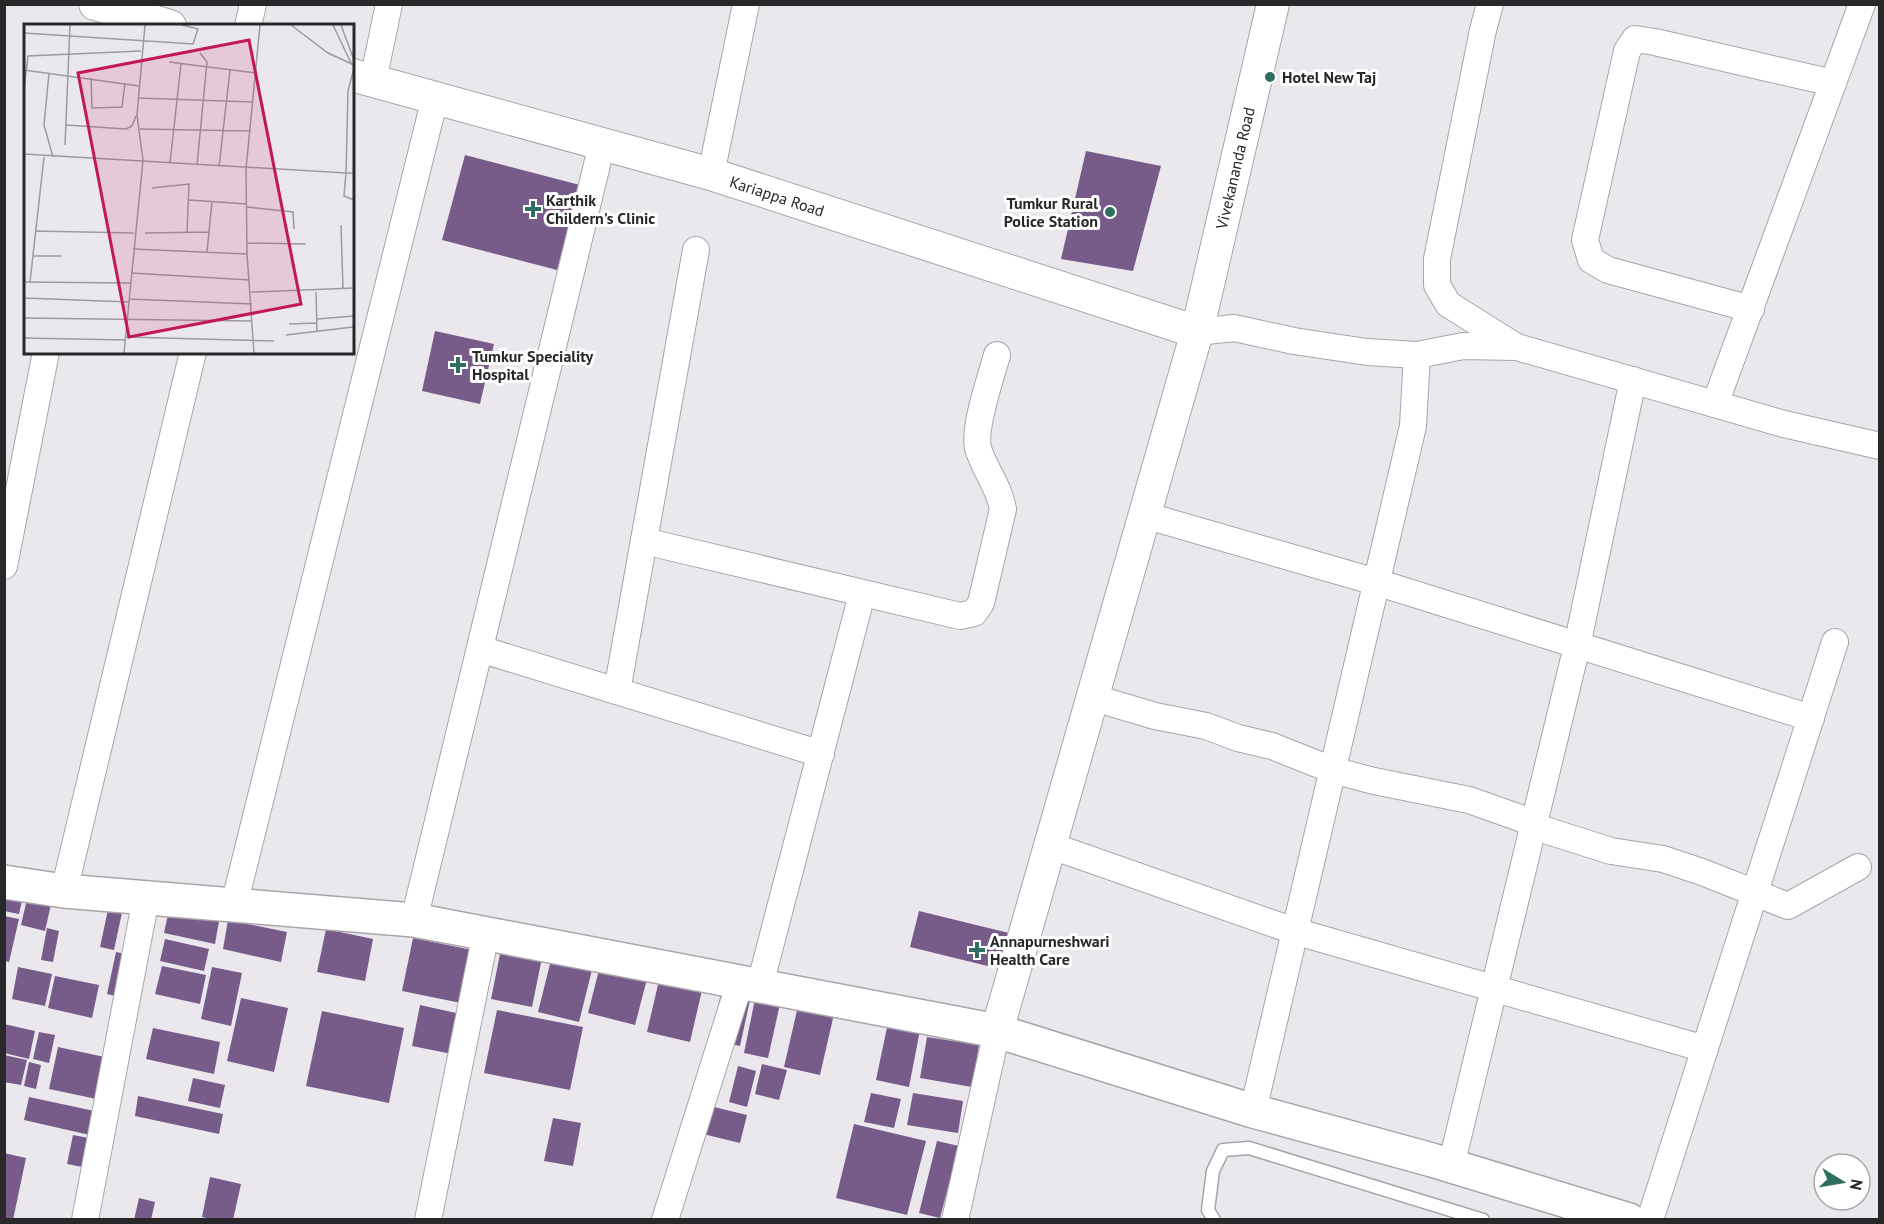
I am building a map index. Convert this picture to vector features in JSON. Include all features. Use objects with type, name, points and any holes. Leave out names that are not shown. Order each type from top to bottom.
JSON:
[{"type":"main road","points":[[4,882],[64,891],[414,920],[997,1031],[1253,1111],[1450,1166],[1608,1216]]},
{"type":"street","points":[[248,24],[252,4]]},
{"type":"street","points":[[363,78],[388,4]]},
{"type":"street","points":[[711,174],[746,4]]},
{"type":"street","name":"Vivekananda Road","points":[[997,1031],[1197,332],[1273,4]]},
{"type":"street","points":[[1490,4],[1437,259],[1437,285],[1448,304],[1517,347]]},
{"type":"street","points":[[1715,404],[1862,4]]},
{"type":"street","points":[[109,11],[162,24]]},
{"type":"street","points":[[1751,309],[1608,270],[1591,260],[1585,240],[1627,51],[1635,39],[1655,42],[1833,83]]},
{"type":"street","name":"Kariappa Road","points":[[363,78],[711,174],[1197,332]]},
{"type":"street","points":[[234,905],[435,98]]},
{"type":"street","points":[[414,920],[602,144]]},
{"type":"street","points":[[617,692],[696,250]]},
{"type":"street","points":[[1197,332],[1234,328],[1294,341],[1367,352],[1417,355],[1463,346],[1517,347],[1784,424],[1880,446]]},
{"type":"street","points":[[4,566],[46,354]]},
{"type":"street","points":[[64,891],[193,354]]},
{"type":"street","points":[[644,540],[960,616],[974,613],[981,603],[1003,509],[1000,494],[977,444],[978,429],[997,355]]},
{"type":"street","points":[[1253,1111],[1413,426],[1417,355]]},
{"type":"street","points":[[1450,1166],[1577,646],[1633,380]]},
{"type":"street","points":[[1144,515],[1376,582],[1811,718]]},
{"type":"street","points":[[665,1220],[750,984],[820,754],[862,594]]},
{"type":"street","points":[[1650,1220],[1836,642]]},
{"type":"street","points":[[480,650],[820,754]]},
{"type":"street","points":[[1091,697],[1155,716],[1206,726],[1238,738],[1272,746],[1332,770],[1469,801],[1520,818],[1548,831],[1611,851],[1664,859],[1788,906],[1858,867]]},
{"type":"street","points":[[1049,845],[1294,931],[1705,1049]]},
{"type":"street","points":[[86,1220],[146,898]]},
{"type":"street","points":[[428,1220],[486,933]]},
{"type":"street","points":[[954,1220],[997,1031]]},
{"type":"lane","points":[[1214,1220],[1208,1210],[1213,1171],[1223,1150],[1249,1148],[1483,1220]]},
{"type":"building","name":"Tumkur Rural Police Station","points":[[1086,151],[1161,166],[1133,271],[1061,259]]},
{"type":"building","points":[[465,155],[580,185],[557,270],[442,240]]},
{"type":"building","points":[[435,331],[494,344],[480,404],[422,391]]},
{"type":"building","points":[[4,888],[24,892],[19,914],[4,911]]},
{"type":"building","points":[[28,895],[52,900],[45,931],[21,925]]},
{"type":"building","points":[[109,905],[123,908],[114,950],[100,947]]},
{"type":"building","points":[[169,910],[219,921],[215,944],[164,933]]},
{"type":"building","points":[[919,911],[1013,934],[1004,970],[910,947]]},
{"type":"building","points":[[4,916],[19,919],[9,962],[4,961]]},
{"type":"building","points":[[228,920],[287,932],[281,962],[223,949]]},
{"type":"building","points":[[47,928],[59,931],[53,962],[41,960]]},
{"type":"building","points":[[326,929],[373,939],[365,981],[317,972]]},
{"type":"building","points":[[413,938],[472,950],[461,1003],[402,991]]},
{"type":"building","points":[[165,939],[209,949],[204,971],[160,961]]},
{"type":"building","points":[[503,939],[544,948],[532,1007],[491,999]]},
{"type":"building","points":[[116,952],[134,956],[125,998],[107,994]]},
{"type":"building","points":[[553,952],[594,962],[579,1022],[538,1012]]},
{"type":"building","points":[[601,962],[648,975],[635,1025],[588,1013]]},
{"type":"building","points":[[162,966],[206,975],[200,1004],[155,994]]},
{"type":"building","points":[[18,967],[52,974],[45,1006],[12,999]]},
{"type":"building","points":[[212,967],[242,973],[231,1026],[201,1019]]},
{"type":"building","points":[[55,976],[99,985],[92,1018],[48,1008]]},
{"type":"building","points":[[660,976],[703,986],[690,1042],[647,1032]]},
{"type":"building","points":[[721,993],[750,1000],[740,1046],[711,1040]]},
{"type":"building","points":[[241,998],[288,1008],[274,1072],[227,1061]]},
{"type":"building","points":[[755,999],[780,1004],[768,1058],[744,1053]]},
{"type":"building","points":[[420,1005],[465,1015],[457,1055],[412,1046]]},
{"type":"building","points":[[798,1006],[834,1014],[820,1075],[784,1067]]},
{"type":"building","points":[[497,1010],[583,1027],[570,1090],[484,1073]]},
{"type":"building","points":[[322,1011],[404,1028],[389,1103],[306,1086]]},
{"type":"building","points":[[889,1018],[921,1025],[909,1087],[876,1080]]},
{"type":"building","points":[[4,1024],[35,1031],[29,1059],[4,1053]]},
{"type":"building","points":[[153,1028],[220,1042],[214,1074],[146,1059]]},
{"type":"building","points":[[39,1032],[55,1035],[49,1063],[33,1059]]},
{"type":"building","points":[[927,1037],[979,1045],[972,1087],[920,1078]]},
{"type":"building","points":[[58,1047],[114,1059],[106,1101],[49,1089]]},
{"type":"building","points":[[4,1055],[27,1060],[21,1085],[4,1082]]},
{"type":"building","points":[[29,1062],[41,1065],[36,1089],[24,1086]]},
{"type":"building","points":[[762,1064],[787,1070],[779,1100],[755,1094]]},
{"type":"building","points":[[738,1066],[756,1071],[747,1107],[729,1102]]},
{"type":"building","points":[[193,1078],[225,1085],[220,1108],[188,1101]]},
{"type":"building","points":[[871,1093],[901,1099],[894,1128],[864,1122]]},
{"type":"building","points":[[913,1093],[963,1101],[958,1133],[907,1125]]},
{"type":"building","points":[[138,1096],[223,1114],[219,1134],[135,1116]]},
{"type":"building","points":[[29,1097],[99,1112],[94,1136],[24,1120]]},
{"type":"building","points":[[710,1106],[747,1115],[740,1143],[703,1134]]},
{"type":"building","points":[[553,1118],[581,1123],[573,1166],[544,1161]]},
{"type":"building","points":[[854,1124],[926,1141],[907,1215],[836,1198]]},
{"type":"building","points":[[73,1135],[99,1140],[92,1169],[67,1164]]},
{"type":"building","points":[[937,1141],[959,1146],[940,1218],[919,1213]]},
{"type":"building","points":[[4,1153],[26,1158],[13,1220],[4,1220]]},
{"type":"building","points":[[210,1177],[241,1184],[233,1220],[202,1217]]},
{"type":"building","points":[[139,1198],[155,1202],[151,1220],[134,1220]]},
{"type":"place","name":"Hotel New Taj","points":[[1270,77]]},
{"type":"place","name":"Karthik Childern's Clinic","points":[[533,209]]},
{"type":"place","name":"Tumkur Rural Police Station","points":[[1110,212]]},
{"type":"place","name":"Tumkur Speciality Hospital","points":[[458,365]]},
{"type":"place","name":"Annapurneshwari Health Care","points":[[977,950]]}]
